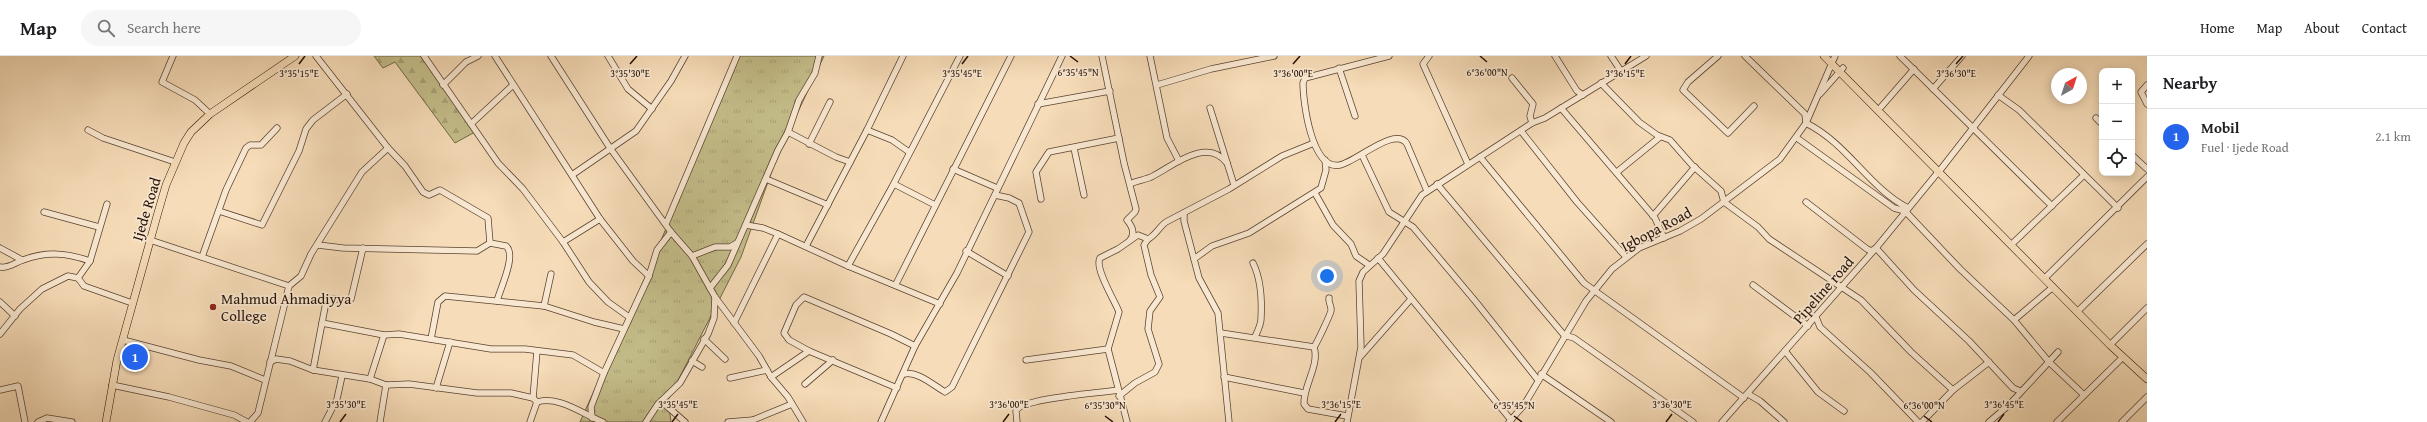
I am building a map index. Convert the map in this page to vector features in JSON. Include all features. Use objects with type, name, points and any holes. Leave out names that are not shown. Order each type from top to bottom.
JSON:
[{"type":"main road","name":"Ijede Road","points":[[106,422],[112,384],[132,303],[175,162],[191,132],[210,114],[295,56]]},
{"type":"main road","points":[[1824,56],[1832,58],[1940,170],[2048,276],[2112,343],[2147,375]]},
{"type":"main road","points":[[1842,70],[1881,107],[2053,288],[2147,380]]},
{"type":"street","points":[[172,56],[162,80],[164,84],[195,100],[210,114]]},
{"type":"street","points":[[316,56],[388,148],[402,162],[411,177],[425,194],[440,190],[488,218],[490,243]]},
{"type":"street","points":[[424,56],[498,164],[518,183],[563,242],[589,282],[608,302],[629,317]]},
{"type":"street","points":[[443,85],[466,62],[478,56]]},
{"type":"street","points":[[495,56],[512,85],[600,219],[633,261],[649,276]]},
{"type":"street","points":[[551,56],[610,148],[671,232],[692,256],[715,297],[771,377],[788,397],[803,422]]},
{"type":"street","points":[[608,56],[628,89],[652,109]]},
{"type":"street","points":[[572,175],[636,131],[652,109],[685,56]]},
{"type":"street","points":[[666,224],[737,56]]},
{"type":"street","points":[[710,288],[724,272],[738,243],[788,132],[791,118],[815,73],[818,56]]},
{"type":"street","points":[[806,246],[867,130],[903,56]]},
{"type":"street","points":[[848,266],[894,184],[909,152],[960,56]]},
{"type":"street","points":[[896,284],[1011,56]]},
{"type":"street","points":[[881,422],[898,388],[915,346],[940,304],[995,195],[997,188],[1062,56]]},
{"type":"street","points":[[1102,56],[1136,209],[1127,220],[1132,226],[1133,235],[1129,242]]},
{"type":"street","points":[[1150,56],[1167,138],[1179,161]]},
{"type":"street","points":[[1157,85],[1212,69],[1274,56]]},
{"type":"street","points":[[1194,259],[1212,246],[1249,233],[1315,193],[1323,185],[1327,167],[1325,160],[1314,143],[1306,121],[1304,80],[1339,68],[1389,56]]},
{"type":"street","points":[[1429,56],[1423,64],[1468,164]]},
{"type":"street","points":[[1555,56],[1577,91],[1583,95]]},
{"type":"street","points":[[1611,56],[1621,71]]},
{"type":"street","points":[[1314,346],[1316,353],[1312,372],[1304,393],[1304,404],[1308,409],[1347,419],[1360,357],[1362,334],[1359,318],[1359,281],[1369,265],[1378,258],[1390,243],[1417,200],[1437,184],[1532,123],[1561,108],[1646,56]]},
{"type":"street","points":[[1718,56],[1688,82],[1683,90],[1728,133],[1754,106]]},
{"type":"street","points":[[1745,56],[1805,114],[1806,123],[1837,142],[1886,193],[1907,209],[1960,269],[2014,320],[2049,362],[2084,395]]},
{"type":"street","points":[[1900,56],[1971,128],[2052,206]]},
{"type":"street","points":[[1933,90],[1962,56]]},
{"type":"street","name":"Pipeline road","points":[[1722,422],[1876,248],[1940,170],[1971,128],[2029,56]]},
{"type":"street","name":"Igbopa Road","points":[[1510,421],[1524,405],[1564,335],[1593,290],[1626,257],[1639,248],[1664,238],[1694,223],[1780,159],[1797,138],[1806,123],[1832,58]]},
{"type":"street","points":[[1339,68],[1355,116]]},
{"type":"street","points":[[1881,107],[1914,69]]},
{"type":"street","points":[[1818,95],[1842,70]]},
{"type":"street","points":[[1512,78],[1533,104],[1530,116],[1532,123]]},
{"type":"street","points":[[1601,83],[1639,122],[1660,137],[1670,140],[1695,167],[1721,191],[1724,202],[1758,227],[1769,239],[1843,286],[1861,300],[1911,352],[1953,390]]},
{"type":"street","points":[[471,124],[512,85]]},
{"type":"street","points":[[2147,85],[2141,92],[2147,104]]},
{"type":"street","points":[[1038,104],[1110,91]]},
{"type":"street","points":[[219,211],[257,225],[264,223],[298,151],[306,129],[313,120],[347,94]]},
{"type":"street","points":[[1998,95],[2019,110],[2118,208]]},
{"type":"street","points":[[810,144],[830,102]]},
{"type":"street","points":[[1210,108],[1234,185]]},
{"type":"street","points":[[1561,108],[1653,216],[1664,238]]},
{"type":"street","points":[[2096,118],[2099,121]]},
{"type":"street","points":[[202,257],[226,190],[246,148],[250,145],[261,145],[277,128]]},
{"type":"street","points":[[88,130],[103,138],[175,162]]},
{"type":"street","points":[[867,130],[892,140],[909,152]]},
{"type":"street","points":[[1521,131],[1576,202],[1626,257]]},
{"type":"street","points":[[788,132],[836,157],[850,162]]},
{"type":"street","points":[[1325,160],[1339,166],[1382,143],[1397,137],[1402,139],[1407,144],[1427,191]]},
{"type":"street","points":[[1616,172],[1660,137]]},
{"type":"street","points":[[1041,199],[1036,172],[1049,152],[1119,138]]},
{"type":"street","points":[[1797,138],[1894,208],[1907,209]]},
{"type":"street","points":[[1017,422],[1016,411],[1020,406],[1055,397],[1118,393],[1155,372],[1159,364],[1148,329],[1150,311],[1160,297],[1151,276],[1144,244],[1161,226],[1282,156],[1314,143]]},
{"type":"street","points":[[250,422],[258,413],[265,380],[273,359],[289,286],[302,276],[318,245],[362,172],[388,148]]},
{"type":"street","points":[[1074,148],[1084,195]]},
{"type":"street","points":[[1130,184],[1139,179],[1152,177],[1179,161],[1203,152],[1219,154],[1227,162]]},
{"type":"street","points":[[1362,155],[1389,212],[1413,227],[1471,296],[1538,380]]},
{"type":"street","points":[[1480,157],[1579,277],[1593,290],[1746,396],[1760,401],[1784,422]]},
{"type":"street","points":[[2135,157],[2147,169]]},
{"type":"street","points":[[1653,216],[1695,167]]},
{"type":"street","points":[[953,169],[997,188]]},
{"type":"street","points":[[2014,242],[2084,175]]},
{"type":"street","points":[[2048,276],[2118,208],[2147,177]]},
{"type":"street","points":[[766,179],[828,205]]},
{"type":"street","points":[[894,184],[935,205]]},
{"type":"street","points":[[1437,184],[1564,335],[1574,338],[1693,422]]},
{"type":"street","points":[[1315,193],[1333,226],[1351,244],[1356,256],[1369,265]]},
{"type":"street","points":[[904,374],[910,373],[917,375],[945,392],[949,390],[1008,276],[1029,230],[1019,203],[1009,198],[995,195]]},
{"type":"street","points":[[1806,202],[1870,251],[1876,248],[1922,299],[1969,341],[2013,388],[2020,391]]},
{"type":"street","points":[[78,278],[90,261],[107,204]]},
{"type":"street","points":[[44,212],[99,227]]},
{"type":"street","points":[[1184,213],[1184,225],[1199,278],[1218,313],[1229,422]]},
{"type":"street","points":[[563,242],[600,219]]},
{"type":"street","points":[[746,225],[763,228],[778,234],[848,266],[896,284],[940,304]]},
{"type":"street","points":[[592,418],[591,407],[604,373],[649,276],[657,250],[671,232]]},
{"type":"street","points":[[734,323],[778,234]]},
{"type":"street","points":[[1126,422],[1108,349],[1110,337],[1120,315],[1108,292],[1099,260],[1138,235],[1148,239]]},
{"type":"street","points":[[150,240],[289,286]]},
{"type":"street","points":[[318,245],[343,248],[477,251],[490,243],[506,246],[510,252],[509,264],[497,301]]},
{"type":"street","points":[[692,256],[715,247],[730,247],[738,243]]},
{"type":"street","points":[[2080,310],[2147,244]]},
{"type":"street","points":[[0,248],[22,260]]},
{"type":"street","points":[[313,370],[327,300],[351,299],[363,248]]},
{"type":"street","points":[[966,251],[1008,276]]},
{"type":"street","points":[[0,267],[7,267],[22,260],[47,253],[57,253],[90,261]]},
{"type":"street","points":[[1378,258],[1510,421]]},
{"type":"street","points":[[1253,263],[1257,273],[1259,285],[1261,320],[1255,337]]},
{"type":"street","points":[[544,306],[551,274]]},
{"type":"street","points":[[0,334],[15,316],[42,289],[65,277],[78,278],[84,286],[132,303]]},
{"type":"street","points":[[1753,285],[1808,326]]},
{"type":"street","points":[[2014,320],[2053,288]]},
{"type":"street","points":[[646,422],[661,401],[680,383],[714,318],[715,297]]},
{"type":"street","points":[[898,388],[809,351],[789,340],[784,333],[796,305],[804,297],[891,334],[915,346]]},
{"type":"street","points":[[431,339],[438,302],[442,298],[497,301],[544,306],[594,322],[624,329]]},
{"type":"street","points":[[1314,346],[1321,337],[1322,326],[1331,311],[1329,298]]},
{"type":"street","points":[[1360,357],[1411,298]]},
{"type":"street","points":[[0,302],[15,316]]},
{"type":"street","points":[[2112,343],[2147,308]]},
{"type":"street","points":[[1816,317],[1820,327],[1871,373],[1918,422]]},
{"type":"street","points":[[322,323],[384,335],[399,334],[490,349],[536,351],[573,355],[604,373]]},
{"type":"street","points":[[1221,334],[1255,337],[1314,346]]},
{"type":"street","points":[[370,379],[384,335]]},
{"type":"street","points":[[704,339],[726,359]]},
{"type":"street","points":[[123,340],[199,360],[231,366],[265,380]]},
{"type":"street","points":[[436,388],[450,342]]},
{"type":"street","points":[[1026,360],[1065,353],[1108,349]]},
{"type":"street","points":[[530,422],[535,400],[536,351]]},
{"type":"street","points":[[771,377],[809,351]]},
{"type":"street","points":[[1785,352],[1818,392],[1844,411]]},
{"type":"street","points":[[1989,422],[2058,352]]},
{"type":"street","points":[[2057,422],[2123,357]]},
{"type":"street","points":[[273,359],[290,361],[313,370],[342,376],[370,379],[386,385],[410,384],[477,393],[511,393],[535,400],[559,403],[603,422]]},
{"type":"street","points":[[805,384],[833,360]]},
{"type":"street","points":[[692,361],[702,367]]},
{"type":"street","points":[[1922,422],[1928,418],[1953,390],[1989,362]]},
{"type":"street","points":[[730,378],[767,370]]},
{"type":"street","points":[[1541,374],[1611,422]]},
{"type":"street","points":[[325,422],[337,399],[342,376]]},
{"type":"street","points":[[1224,377],[1304,393]]},
{"type":"street","points":[[112,384],[169,397],[234,415],[247,422]]},
{"type":"street","points":[[380,422],[386,385]]},
{"type":"street","points":[[0,390],[18,386],[25,422]]},
{"type":"street","points":[[2122,422],[2147,397]]},
{"type":"street","points":[[661,401],[685,422]]},
{"type":"street","points":[[728,422],[753,421],[792,404]]},
{"type":"street","points":[[38,422],[47,418],[72,422]]},
{"type":"green space","points":[[374,56],[422,56],[475,132],[455,143],[395,62],[383,68]]},
{"type":"green space","points":[[738,56],[824,56],[777,157],[741,257],[668,400],[671,422],[580,422],[652,262]]},
{"type":"place","name":"Mahmud Ahmadiyya College","points":[[213,307]]},
{"type":"place","name":"Mobil","points":[[135,357]]}]
